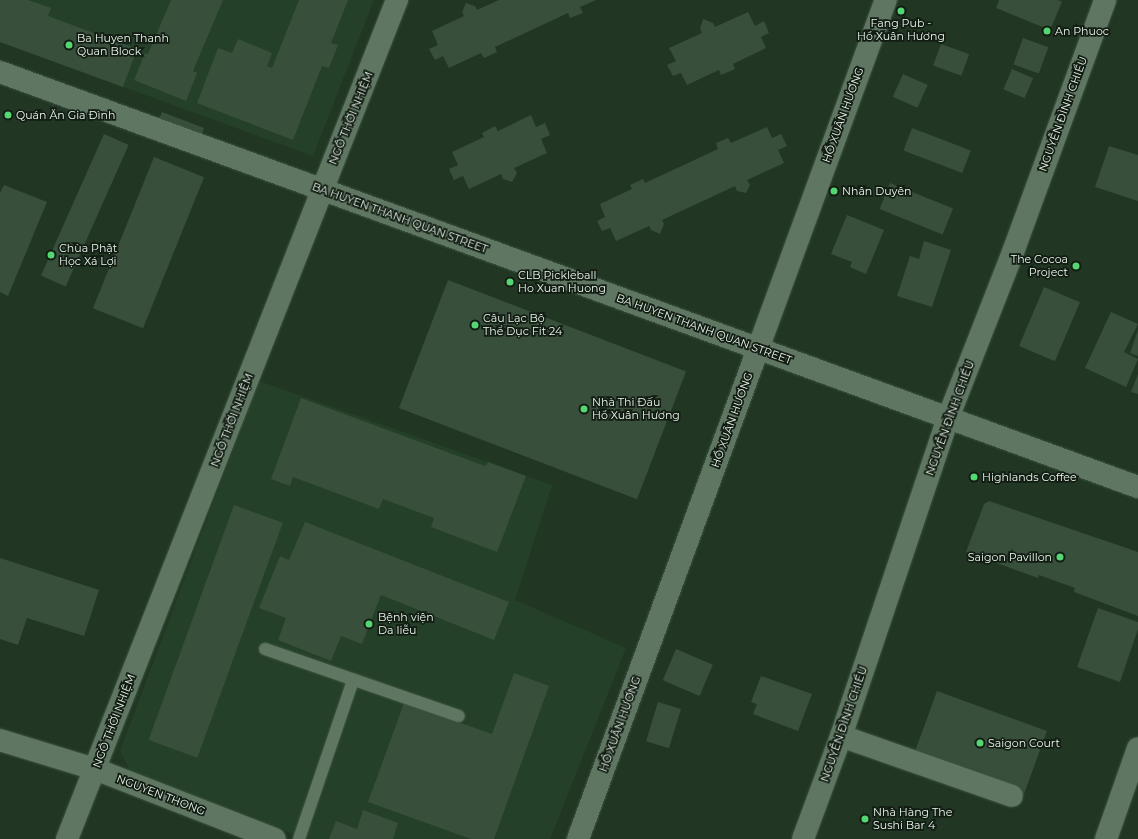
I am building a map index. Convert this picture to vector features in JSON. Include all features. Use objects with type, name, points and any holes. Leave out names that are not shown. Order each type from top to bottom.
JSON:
[{"type":"street","name":"NGÔ THỜI NHIỆM","points":[[67,839],[397,0]]},
{"type":"street","name":"HỒ XUÂN HƯƠNG","points":[[578,839],[886,0]]},
{"type":"street","name":"NGUYỄN ĐÌNH CHIỂU","points":[[803,839],[841,736],[948,418],[1013,252],[1105,0]]},
{"type":"street","name":"BA HUYEN THANH QUAN STREET","points":[[0,72],[1138,487]]},
{"type":"street","points":[[841,736],[1012,796]]},
{"type":"street","name":"NGUYEN THONG","points":[[0,740],[95,769],[253,835],[275,839]]},
{"type":"street","points":[[1106,839],[1138,748]]},
{"type":"lane","points":[[265,649],[459,716]]},
{"type":"lane","points":[[299,839],[353,680]]},
{"type":"shaded area","points":[[0,0],[374,0],[313,156],[0,42]]},
{"type":"shaded area","name":"Bệnh viện Da liễu","points":[[259,381],[552,485],[515,600],[626,648],[550,839],[307,839],[133,776],[120,751]]},
{"type":"building","name":"Ba Huyen Thanh Quan Block","points":[[0,0],[28,0],[51,8],[48,16],[137,49],[123,87],[0,42]]},
{"type":"building","points":[[171,0],[223,0],[193,71],[197,73],[186,101],[134,80],[145,53],[148,54]]},
{"type":"building","points":[[299,0],[348,0],[331,43],[338,45],[329,68],[322,66],[293,140],[197,103],[218,48],[232,53],[238,39],[272,53],[267,66],[272,68]]},
{"type":"building","points":[[499,0],[596,0],[580,7],[583,13],[570,18],[568,13],[495,47],[497,52],[484,58],[481,53],[449,68],[443,56],[435,60],[429,49],[438,45],[432,31],[464,16],[462,12],[466,3],[475,6],[477,10]]},
{"type":"building","points":[[999,0],[1058,0],[1062,2],[1050,30],[996,8]]},
{"type":"building","points":[[748,12],[755,26],[764,21],[769,33],[761,37],[766,48],[733,64],[735,69],[721,75],[719,70],[687,85],[681,73],[673,76],[667,65],[676,61],[669,48],[702,33],[700,29],[703,19],[713,23],[715,27]]},
{"type":"building","points":[[1023,38],[1048,47],[1039,74],[1013,64]]},
{"type":"building","points":[[941,44],[969,54],[961,76],[933,66]]},
{"type":"building","points":[[1012,69],[1033,78],[1025,98],[1003,89]]},
{"type":"building","points":[[903,74],[928,85],[917,108],[893,97]]},
{"type":"building","points":[[162,112],[204,128],[199,142],[158,122]]},
{"type":"building","points":[[531,115],[536,127],[545,123],[550,135],[541,139],[547,153],[514,168],[517,173],[512,182],[503,179],[501,174],[469,189],[463,176],[454,180],[449,169],[458,165],[452,152],[484,137],[482,133],[495,126],[498,131]]},
{"type":"building","points":[[767,127],[772,138],[781,134],[787,146],[778,150],[784,163],[747,180],[750,185],[746,193],[737,191],[735,186],[662,220],[664,224],[660,234],[651,230],[649,226],[616,241],[610,228],[602,231],[597,221],[605,217],[600,204],[632,189],[630,185],[643,179],[645,183],[718,149],[716,143],[728,138],[731,143]]},
{"type":"building","points":[[912,128],[971,151],[962,173],[903,150]]},
{"type":"building","points":[[104,134],[129,145],[66,287],[41,276]]},
{"type":"building","points":[[1109,146],[1138,155],[1138,201],[1095,187]]},
{"type":"building","points":[[154,157],[204,177],[143,328],[93,308]]},
{"type":"building","points":[[890,183],[953,208],[943,234],[880,209]]},
{"type":"building","points":[[4,185],[47,202],[8,296],[0,292],[0,193]]},
{"type":"building","points":[[847,215],[884,230],[866,274],[850,267],[852,262],[831,254]]},
{"type":"building","points":[[924,241],[951,250],[932,307],[897,296],[910,256],[919,259]]},
{"type":"building","points":[[448,280],[686,371],[637,499],[399,408]]},
{"type":"building","points":[[1044,287],[1080,302],[1055,361],[1019,346]]},
{"type":"building","points":[[1111,312],[1138,324],[1124,352],[1138,359],[1126,387],[1085,368]]},
{"type":"building","points":[[1138,330],[1138,356],[1130,353]]},
{"type":"building","points":[[1138,374],[1138,394],[1131,392]]},
{"type":"building","points":[[301,398],[485,466],[488,462],[526,476],[497,552],[431,527],[434,518],[383,499],[379,509],[293,477],[290,486],[271,479]]},
{"type":"building","name":"Saigon Pavillon","points":[[989,501],[1138,552],[1138,616],[1074,592],[1075,588],[1039,575],[1038,578],[966,552],[984,504]]},
{"type":"building","points":[[234,505],[283,523],[197,758],[148,740]]},
{"type":"building","points":[[305,522],[509,602],[494,640],[381,595],[362,644],[341,636],[331,661],[278,640],[286,618],[259,608],[280,556],[289,560]]},
{"type":"building","points":[[0,558],[99,590],[84,636],[27,618],[18,645],[0,639]]},
{"type":"building","points":[[1098,608],[1138,622],[1138,629],[1120,682],[1077,667]]},
{"type":"building","points":[[676,649],[713,665],[700,696],[663,680]]},
{"type":"building","points":[[514,673],[549,686],[494,839],[471,839],[368,802],[404,703],[492,734]]},
{"type":"building","points":[[761,676],[812,694],[798,731],[753,714],[757,704],[751,702]]},
{"type":"building","name":"Saigon Court","points":[[937,691],[1047,731],[1023,796],[913,756]]},
{"type":"building","points":[[658,702],[681,709],[669,748],[646,741]]},
{"type":"building","points":[[363,810],[398,823],[393,839],[329,839],[336,821],[357,829]]},
{"type":"place","name":"Fang Pub - Hồ Xuân Hương","points":[[901,11]]},
{"type":"place","name":"An Phuoc","points":[[1047,31]]},
{"type":"place","name":"Ba Huyen Thanh Quan Block","points":[[69,45]]},
{"type":"place","name":"Quán Ăn Gia Đình","points":[[8,115]]},
{"type":"place","name":"Nhân Duyên","points":[[834,191]]},
{"type":"place","name":"Chùa Phật Học Xá Lợi","points":[[51,255]]},
{"type":"place","name":"The Cocoa Project","points":[[1076,266]]},
{"type":"place","name":"CLB Pickleball Ho Xuan Huong","points":[[510,282]]},
{"type":"place","name":"Câu Lạc Bộ Thể Dục Fit 24","points":[[475,325]]},
{"type":"place","name":"Nhà Thi Đấu Hồ Xuân Hương","points":[[584,409]]},
{"type":"place","name":"Highlands Coffee","points":[[974,477]]},
{"type":"place","name":"Saigon Pavillon","points":[[1060,557]]},
{"type":"place","name":"Bệnh viện Da liễu","points":[[369,624]]},
{"type":"place","name":"Saigon Court","points":[[980,743]]},
{"type":"place","name":"Nhà Hàng The Sushi Bar 4","points":[[865,819]]}]
